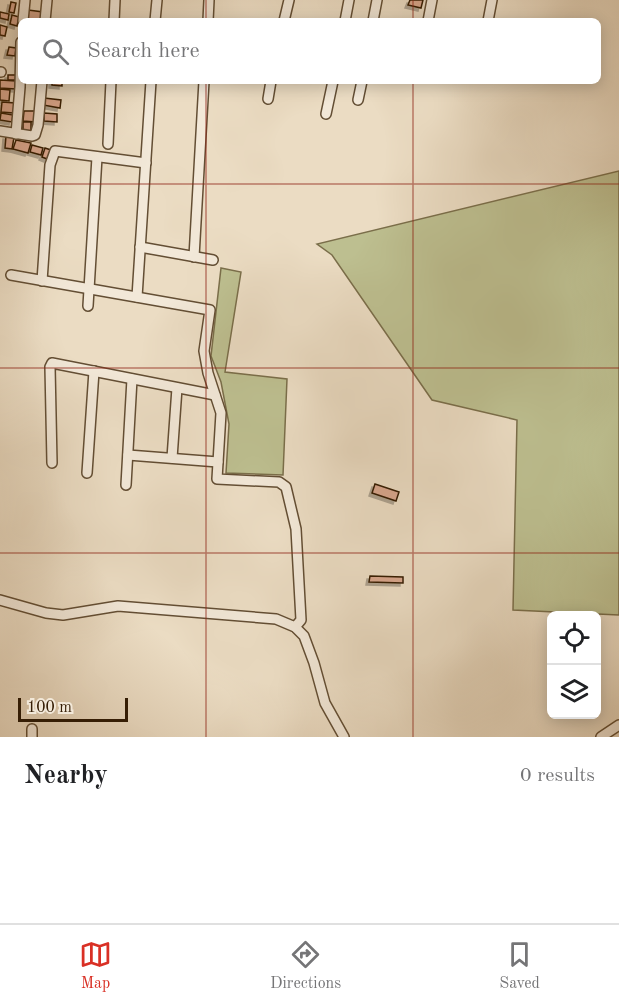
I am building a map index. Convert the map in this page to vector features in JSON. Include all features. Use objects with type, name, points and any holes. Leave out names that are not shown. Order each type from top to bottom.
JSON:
[{"type":"street","points":[[23,18],[25,0]]},
{"type":"street","points":[[45,18],[47,0]]},
{"type":"street","points":[[114,18],[115,0]]},
{"type":"street","points":[[155,18],[157,0]]},
{"type":"street","points":[[208,18],[209,0]]},
{"type":"street","points":[[285,18],[289,0]]},
{"type":"street","points":[[346,18],[349,0]]},
{"type":"street","points":[[374,18],[377,0]]},
{"type":"street","points":[[429,18],[432,0]]},
{"type":"street","points":[[489,18],[492,0]]},
{"type":"street","points":[[16,134],[19,84]]},
{"type":"street","points":[[0,131],[32,136],[37,130],[42,84]]},
{"type":"street","points":[[108,144],[111,84]]},
{"type":"street","points":[[137,297],[151,84]]},
{"type":"street","points":[[194,257],[204,84]]},
{"type":"street","points":[[268,99],[271,84]]},
{"type":"street","points":[[326,114],[332,84]]},
{"type":"street","points":[[358,100],[361,84]]},
{"type":"street","points":[[42,281],[50,165],[54,151],[146,163]]},
{"type":"street","points":[[88,306],[97,157]]},
{"type":"street","points":[[140,247],[213,260]]},
{"type":"street","points":[[11,275],[210,310],[204,351],[208,373],[221,413],[217,479],[279,482],[286,487],[296,530],[301,620],[295,627]]},
{"type":"street","points":[[52,463],[52,363],[215,395]]},
{"type":"street","points":[[87,473],[94,372]]},
{"type":"street","points":[[126,485],[132,379]]},
{"type":"street","points":[[172,458],[177,388]]},
{"type":"street","points":[[128,455],[218,462]]},
{"type":"street","points":[[0,600],[46,613],[63,615],[118,606],[276,619],[295,627],[304,636],[325,703],[344,737]]},
{"type":"street","points":[[601,737],[619,725]]},
{"type":"green space","points":[[619,171],[619,615],[601,614],[601,611],[513,610],[517,420],[432,400],[332,255],[317,244]]},
{"type":"green space","points":[[221,268],[241,272],[225,372],[287,379],[283,475],[226,473],[229,424],[221,382],[211,356]]},
{"type":"building","points":[[410,0],[423,0],[421,8],[408,5]]},
{"type":"building","points":[[11,2],[16,3],[14,13],[9,12]]},
{"type":"building","points":[[28,10],[43,12],[42,18],[27,18]]},
{"type":"building","points":[[0,12],[9,14],[8,20],[0,18]]},
{"type":"building","points":[[12,15],[19,17],[17,26],[10,24]]},
{"type":"building","points":[[0,25],[7,27],[5,36],[0,35]]},
{"type":"building","points":[[9,47],[16,48],[15,56],[7,55]]},
{"type":"building","points":[[8,75],[16,75],[16,80],[8,80]]},
{"type":"building","points":[[0,80],[16,81],[16,89],[0,88]]},
{"type":"building","points":[[0,89],[10,90],[9,101],[0,100]]},
{"type":"building","points":[[44,98],[61,100],[60,108],[43,105]]},
{"type":"building","points":[[2,102],[15,103],[14,113],[1,112]]},
{"type":"building","points":[[24,111],[36,111],[36,122],[23,121]]},
{"type":"building","points":[[1,113],[13,115],[12,122],[0,120]]},
{"type":"building","points":[[44,113],[57,114],[57,122],[44,121]]},
{"type":"building","points":[[23,122],[31,122],[31,131],[23,131]]},
{"type":"building","points":[[6,136],[14,137],[12,149],[5,148]]},
{"type":"building","points":[[16,140],[31,143],[28,153],[13,149]]},
{"type":"building","points":[[32,145],[43,148],[41,155],[30,152]]},
{"type":"building","points":[[45,148],[51,150],[47,159],[42,157]]},
{"type":"building","points":[[375,484],[399,492],[396,501],[372,493]]},
{"type":"building","points":[[370,576],[403,577],[403,583],[369,582]]}]
